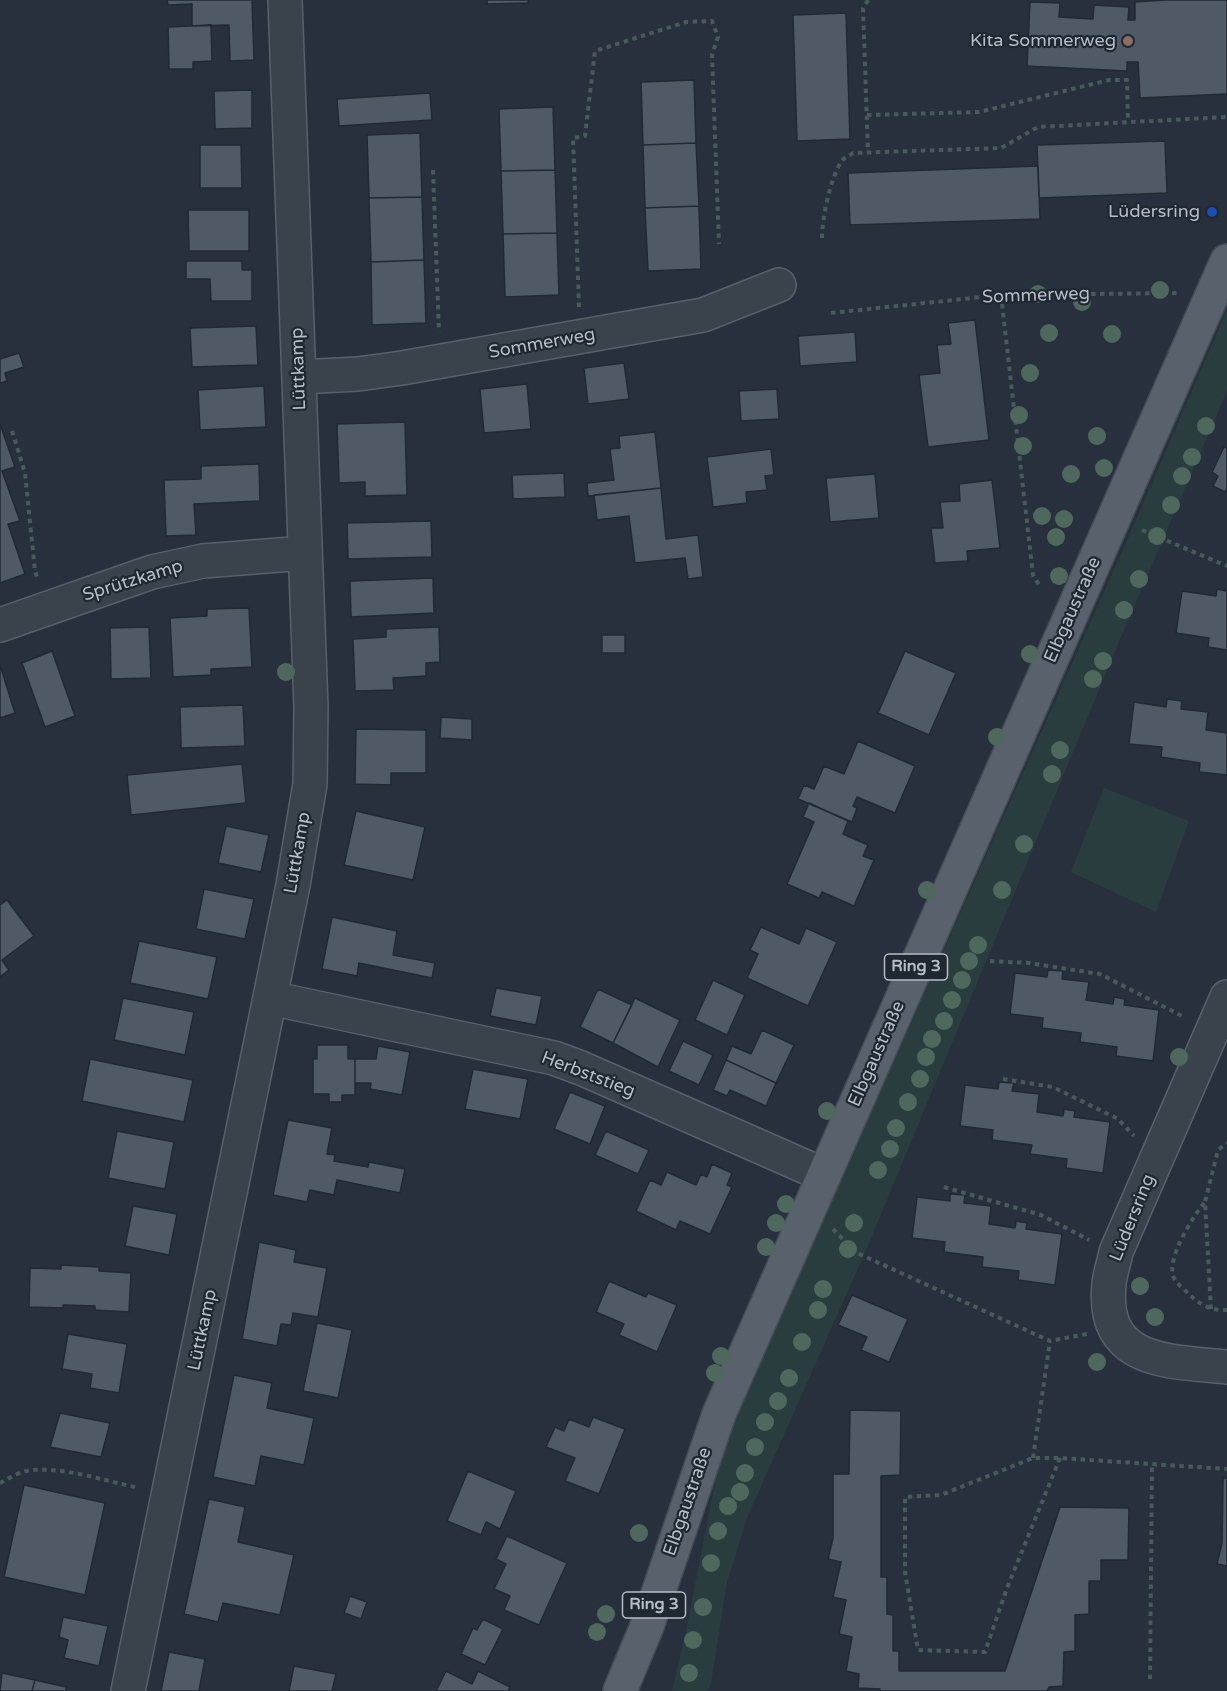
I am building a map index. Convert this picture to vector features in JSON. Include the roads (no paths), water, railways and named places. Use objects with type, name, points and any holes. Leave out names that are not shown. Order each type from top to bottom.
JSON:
[{"type":"main road","name":"Elbgaustraße","points":[[620,1691],[647,1626],[719,1414],[1227,261]]},
{"type":"street","name":"Lüttkamp","points":[[128,1691],[304,831],[310,784],[311,707],[285,0]]},
{"type":"street","name":"Sommerweg","points":[[300,377],[357,375],[703,315],[779,285]]},
{"type":"street","name":"Sprützkamp","points":[[0,624],[152,572],[203,561],[305,553]]},
{"type":"street","name":"Lüdersring","points":[[1227,997],[1116,1252],[1109,1282],[1108,1308],[1112,1326],[1121,1340],[1139,1352],[1168,1361],[1227,1367]]},
{"type":"street","name":"Herbststieg","points":[[270,998],[554,1058],[824,1175]]},
{"type":"place","name":"Kita Sommerweg","points":[[1128,41]]},
{"type":"place","name":"Lüdersring","points":[[1212,212]]}]
